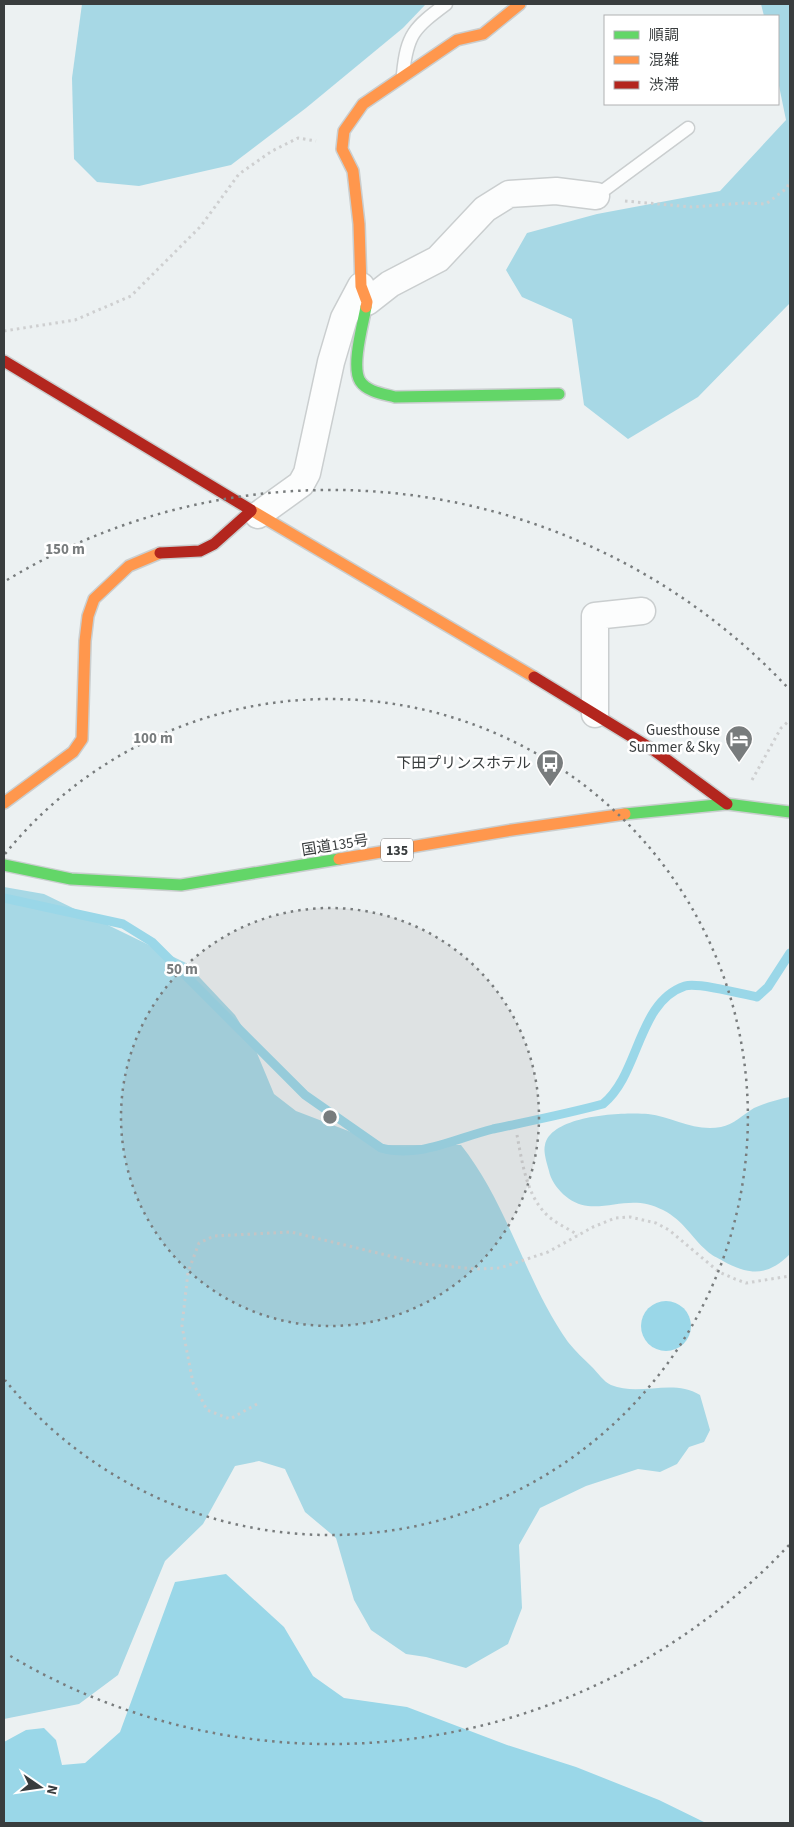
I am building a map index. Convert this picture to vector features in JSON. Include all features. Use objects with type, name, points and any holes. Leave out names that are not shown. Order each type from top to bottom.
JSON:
[{"type":"main road","points":[[520,4],[483,34],[457,40],[363,104],[344,131],[342,149],[353,171],[364,294],[356,368],[360,381],[371,390],[395,397],[559,394]]},
{"type":"main road","points":[[4,361],[254,513],[595,714],[698,782],[726,804]]},
{"type":"main road","points":[[4,803],[73,752],[82,739],[88,616],[94,600],[129,566],[167,551],[200,551],[214,544],[254,513]]},
{"type":"main road","name":"国道135号","points":[[4,865],[71,879],[181,884],[512,830],[665,809],[726,804],[790,812]]},
{"type":"street","points":[[254,513],[301,484],[307,473],[331,362],[344,318],[364,294],[390,284],[438,259],[485,209],[509,194],[556,191],[596,196]]},
{"type":"street","points":[[595,714],[595,616],[642,612]]},
{"type":"lane","points":[[402,77],[406,48],[418,25],[446,4]]},
{"type":"lane","points":[[596,196],[688,128]]},
{"type":"path","points":[[4,331],[75,320],[132,296],[201,226],[239,174],[272,151],[298,138],[321,142],[342,149]]},
{"type":"path","points":[[596,196],[692,207],[744,203],[766,204],[787,188],[790,180]]},
{"type":"path","points":[[745,807],[747,789],[781,728],[790,720]]},
{"type":"path","points":[[517,1135],[525,1175],[535,1200],[545,1214],[578,1235]]},
{"type":"path","points":[[257,1404],[230,1419],[207,1410],[193,1383],[182,1326],[188,1272],[199,1243],[214,1236],[291,1232],[423,1264],[475,1269],[500,1268],[540,1255],[615,1218],[642,1218],[669,1230],[718,1272],[746,1283],[790,1276]]},
{"type":"shaded area","points":[[82,4],[426,4],[403,28],[306,108],[231,165],[139,186],[97,182],[74,159],[72,78]]},
{"type":"shaded area","points":[[761,4],[790,4],[790,303],[698,397],[628,439],[584,405],[572,319],[522,297],[506,270],[527,233],[597,214],[720,191],[786,120],[779,86],[779,15],[764,15]]},
{"type":"shaded area","points":[[4,887],[44,894],[186,963],[235,1015],[254,1046],[274,1094],[296,1111],[385,1145],[461,1145],[492,1192],[553,1318],[568,1342],[577,1352],[608,1384],[633,1389],[678,1388],[700,1395],[710,1430],[704,1442],[689,1447],[677,1464],[660,1472],[638,1469],[586,1486],[540,1508],[519,1545],[522,1608],[508,1644],[466,1668],[426,1657],[406,1654],[371,1630],[354,1600],[336,1538],[305,1512],[285,1469],[259,1461],[235,1466],[203,1524],[165,1561],[118,1675],[79,1704],[4,1719]]},
{"type":"shaded area","points":[[790,1097],[790,1254],[766,1270],[750,1271],[742,1269],[715,1256],[701,1246],[676,1219],[663,1210],[643,1203],[598,1206],[582,1205],[563,1194],[551,1177],[545,1154],[545,1145],[550,1135],[560,1127],[574,1121],[606,1115],[648,1114],[702,1128],[721,1127],[734,1122],[754,1108]]},
{"type":"shaded area","points":[[661,1301],[671,1301],[684,1308],[691,1321],[691,1331],[684,1344],[671,1351],[661,1351],[652,1347],[645,1340],[641,1331],[641,1321],[645,1312],[652,1305]]},
{"type":"shaded area","points":[[226,1574],[284,1627],[313,1676],[344,1698],[407,1707],[507,1745],[576,1767],[659,1800],[706,1823],[4,1823],[4,1742],[26,1730],[44,1728],[56,1740],[62,1765],[85,1763],[120,1732],[175,1582]]},
{"type":"waterway","points":[[4,898],[123,924],[152,942],[305,1095],[381,1148],[395,1151],[409,1151],[437,1146],[493,1129],[603,1104],[615,1091],[625,1075],[648,1022],[657,1007],[669,994],[691,985],[757,997],[768,987],[790,953]]},
{"type":"traffic: fast","points":[[366,307],[358,345],[357,366],[360,381],[371,390],[395,397],[559,394]]},
{"type":"traffic: fast","points":[[625,814],[727,804],[790,812]]},
{"type":"traffic: fast","points":[[4,865],[71,879],[181,885],[339,859]]},
{"type":"traffic: slow","points":[[366,307],[367,302],[361,286],[359,224],[353,171],[342,149],[344,131],[363,104],[457,40],[483,34],[520,4]]},
{"type":"traffic: slow","points":[[251,510],[534,677]]},
{"type":"traffic: slow","points":[[4,803],[73,752],[82,739],[85,641],[88,616],[94,599],[129,566],[160,553]]},
{"type":"traffic: slow","points":[[339,859],[512,830],[625,814]]},
{"type":"traffic: jam","points":[[4,361],[251,510]]},
{"type":"traffic: jam","points":[[160,553],[200,551],[214,544],[251,511]]},
{"type":"traffic: jam","points":[[534,677],[655,751],[727,804]]},
{"type":"place","name":"Guesthouse Summer & Sky","points":[[739,763]]},
{"type":"place","name":"下田プリンスホテル","points":[[550,787]]}]
